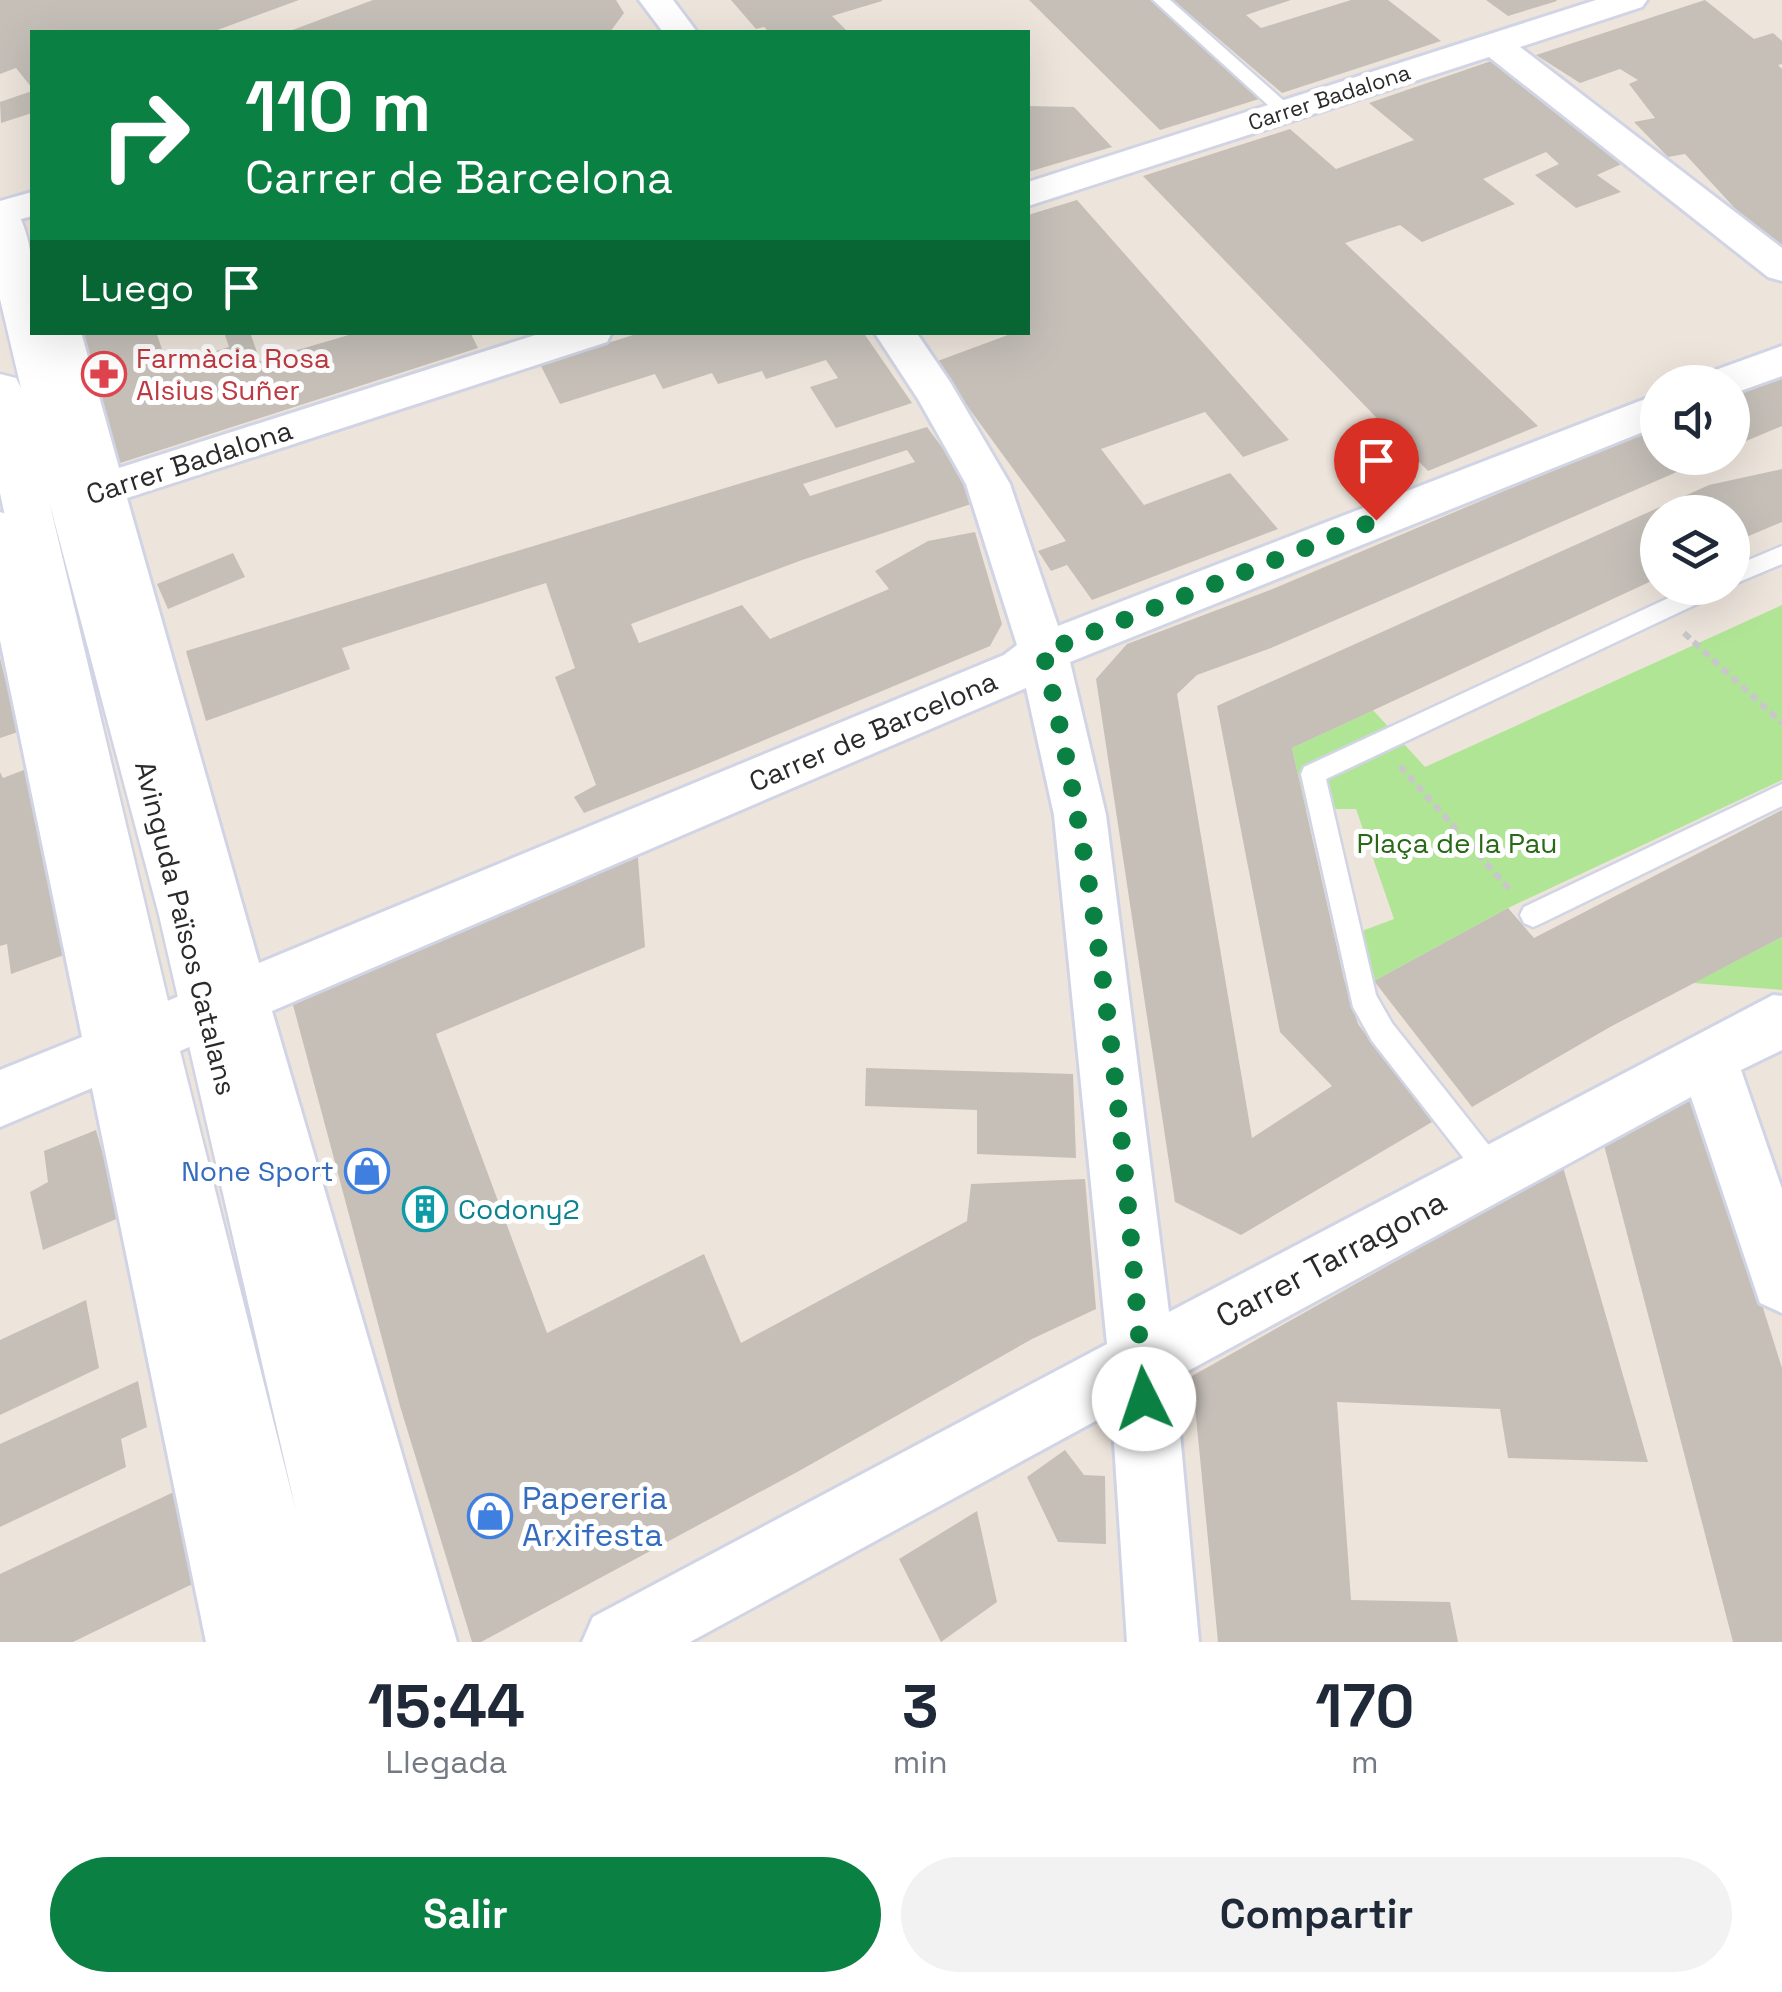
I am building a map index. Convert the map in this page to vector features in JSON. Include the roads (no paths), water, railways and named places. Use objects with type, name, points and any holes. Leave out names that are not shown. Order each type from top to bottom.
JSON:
[{"type":"main road","name":"Avinguda Països Catalans","points":[[18,215],[30,263]]},
{"type":"main road","name":"Avinguda Països Catalans","points":[[48,335],[188,915],[224,1005],[363,1642]]},
{"type":"main road","points":[[0,390],[129,1046],[292,1642]]},
{"type":"street","points":[[656,0],[677,30]]},
{"type":"street","name":"Carrer Badalona","points":[[1030,193],[1630,0]]},
{"type":"street","points":[[1494,43],[1782,268]]},
{"type":"street","name":"Avinguda Països Catalans","points":[[61,335],[88,494]]},
{"type":"street","name":"Carrer Badalona","points":[[88,494],[583,335]]},
{"type":"street","points":[[896,335],[988,484],[1043,652],[1080,814],[1108,1028],[1141,1360],[1163,1642]]},
{"type":"street","points":[[1750,372],[1782,360]]},
{"type":"street","name":"Carrer de Barcelona","points":[[0,1099],[1021,669],[1043,652],[1640,416]]},
{"type":"street","points":[[0,529],[129,1046],[242,1642]]},
{"type":"street","name":"Avinguda Països Catalans","points":[[224,1005],[421,1642]]},
{"type":"street","name":"Carrer Tarragona","points":[[618,1642],[1773,1022],[1782,1023]]},
{"type":"street","points":[[1708,1059],[1782,1281]]},
{"type":"lane","points":[[1161,0],[1286,112]]},
{"type":"lane","points":[[1750,569],[1782,554]]},
{"type":"lane","points":[[1494,1173],[1382,1032],[1362,998],[1313,774],[1673,605]]},
{"type":"lane","points":[[1533,915],[1782,794]]},
{"type":"waterway","points":[[670,0],[692,30]]},
{"type":"place","name":"Farmàcia Rosa Alsius Suñer","points":[[104,374]]},
{"type":"place","name":"None Sport","points":[[367,1171]]},
{"type":"place","name":"Codony2","points":[[425,1209]]},
{"type":"place","name":"Papereria Arxifesta","points":[[490,1516]]},
{"type":"park label","name":"Plaça de la Pau","points":[[1457,843]]}]
